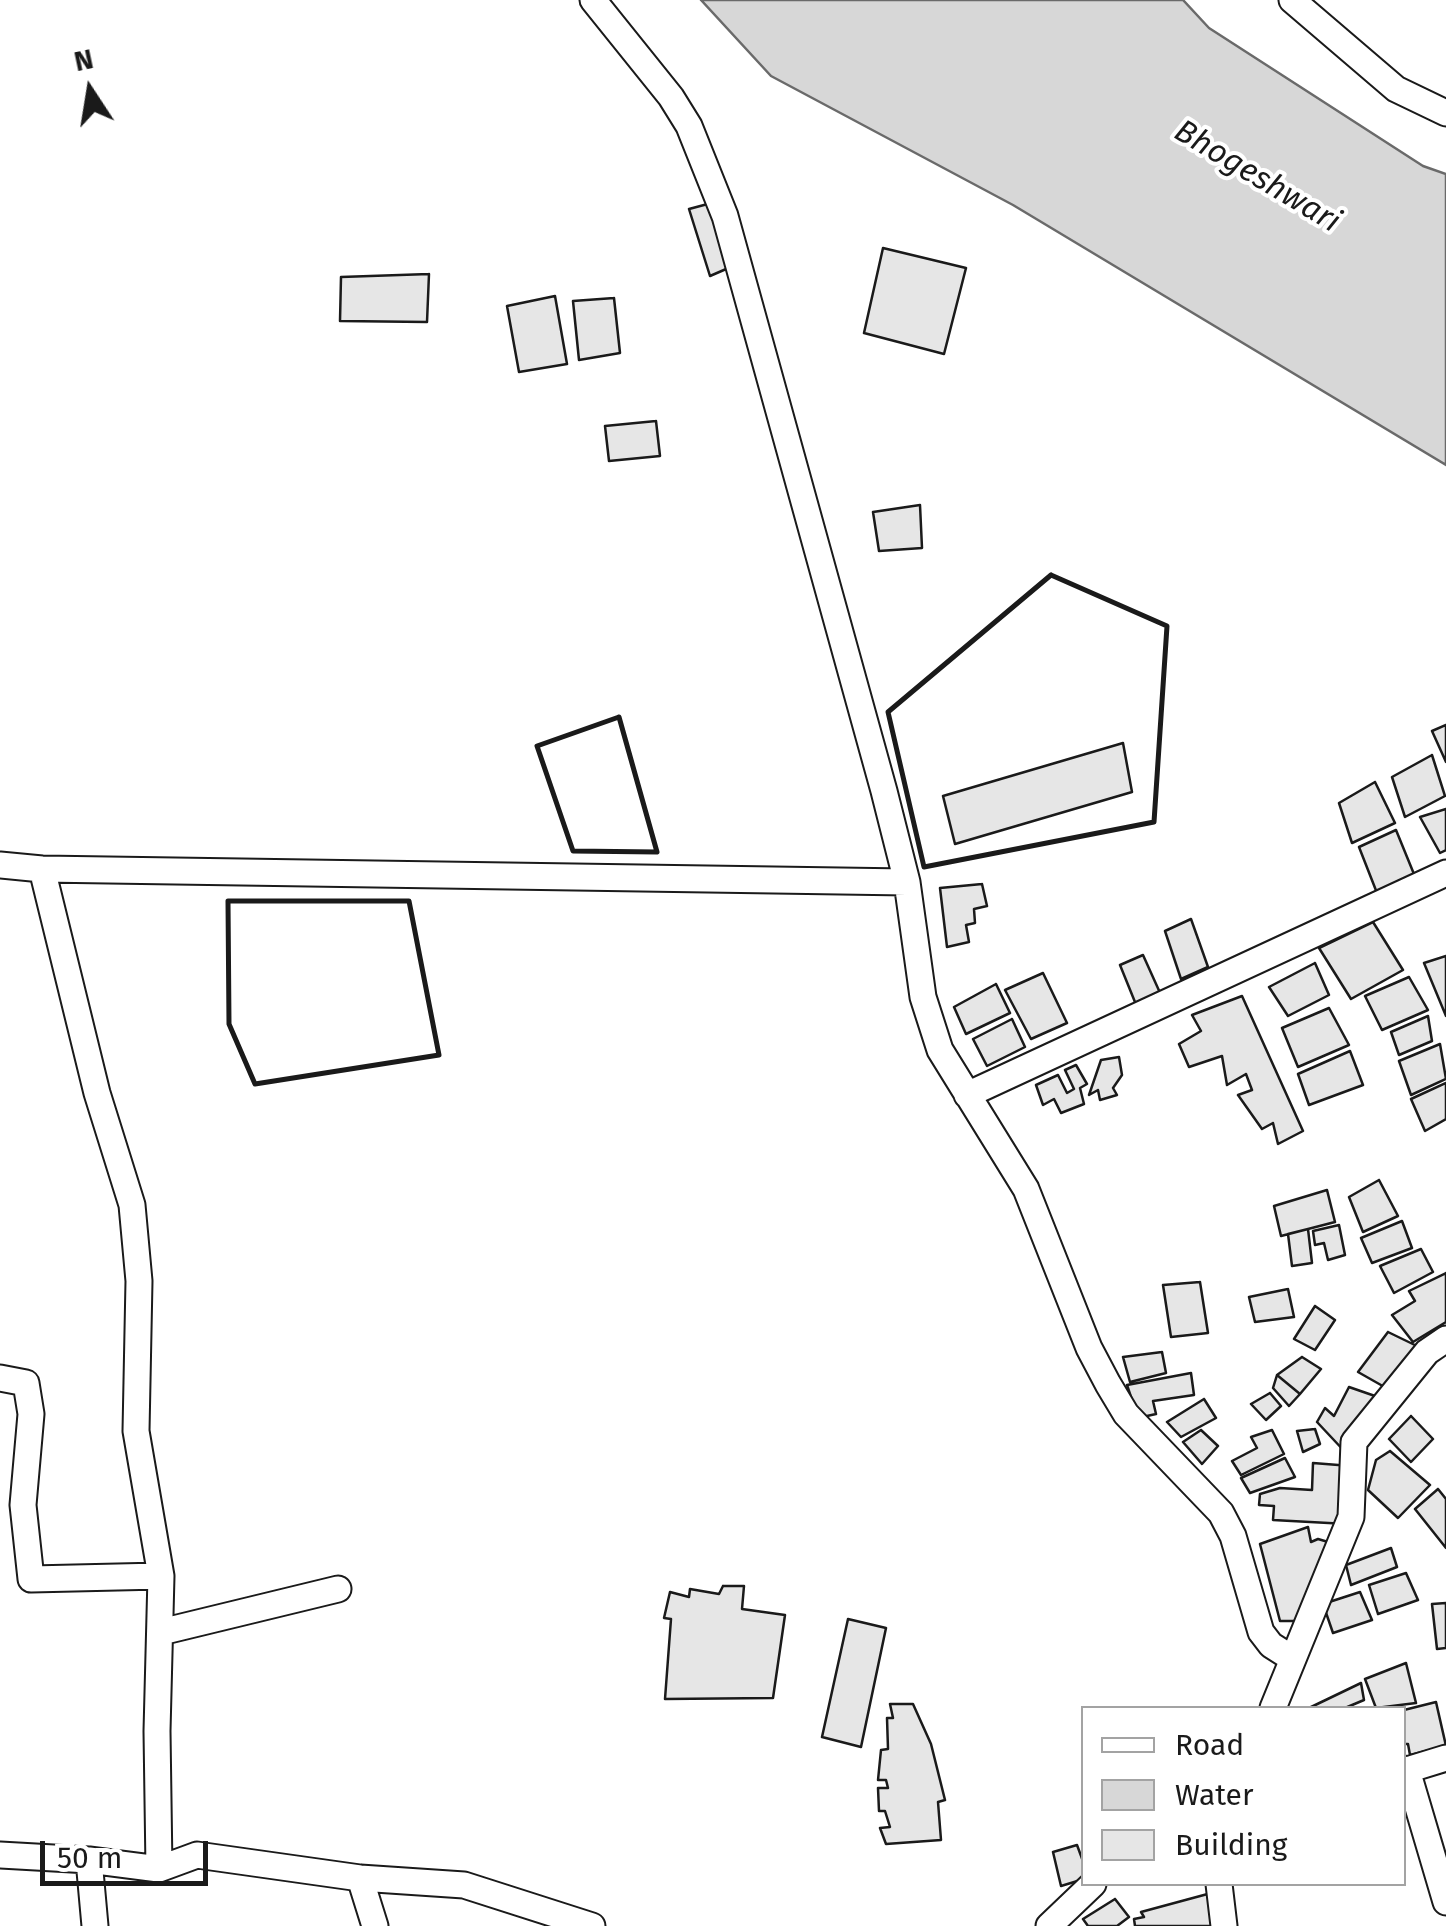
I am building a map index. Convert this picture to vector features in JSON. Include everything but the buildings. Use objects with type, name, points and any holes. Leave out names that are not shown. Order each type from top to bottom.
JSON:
[{"type":"street","points":[[593,0],[680,111],[725,216],[797,468],[907,882],[930,1024],[940,1050],[1026,1189],[1089,1348],[1108,1384],[1126,1414],[1221,1513],[1233,1536],[1261,1632],[1270,1645],[1293,1660]]},
{"type":"street","points":[[1292,0],[1396,89],[1446,113]]},
{"type":"street","points":[[0,866],[907,882]]},
{"type":"street","points":[[42,869],[97,1093],[132,1205],[139,1282],[136,1431],[161,1576],[159,1869]]},
{"type":"street","points":[[967,1095],[1446,873]]},
{"type":"street","points":[[1274,1706],[1351,1517],[1354,1442],[1426,1352],[1446,1339]]},
{"type":"street","points":[[0,1378],[26,1382],[31,1414],[23,1505],[31,1578],[161,1576]]},
{"type":"street","points":[[161,1632],[338,1588]]},
{"type":"street","points":[[1406,1770],[1446,1758]]},
{"type":"street","points":[[1406,1773],[1446,1902]]},
{"type":"street","points":[[0,1855],[159,1869],[197,1855],[360,1878],[464,1885],[592,1926]]},
{"type":"street","points":[[89,1860],[95,1926]]},
{"type":"street","points":[[360,1878],[375,1926]]},
{"type":"street","points":[[1048,1926],[1092,1886]]},
{"type":"street","points":[[1219,1886],[1224,1926]]},
{"type":"water","name":"Bhogeshwari","points":[[701,0],[1183,0],[1209,28],[1423,166],[1446,174],[1446,465],[1013,205],[771,76]]},
{"type":"wall","points":[[1051,575],[1167,626],[1154,822],[924,867],[888,712],[1051,575]]},
{"type":"wall","points":[[619,717],[657,852],[573,851],[537,746],[619,717]]},
{"type":"wall","points":[[228,901],[409,901],[439,1055],[255,1084],[229,1024],[228,901]]}]
